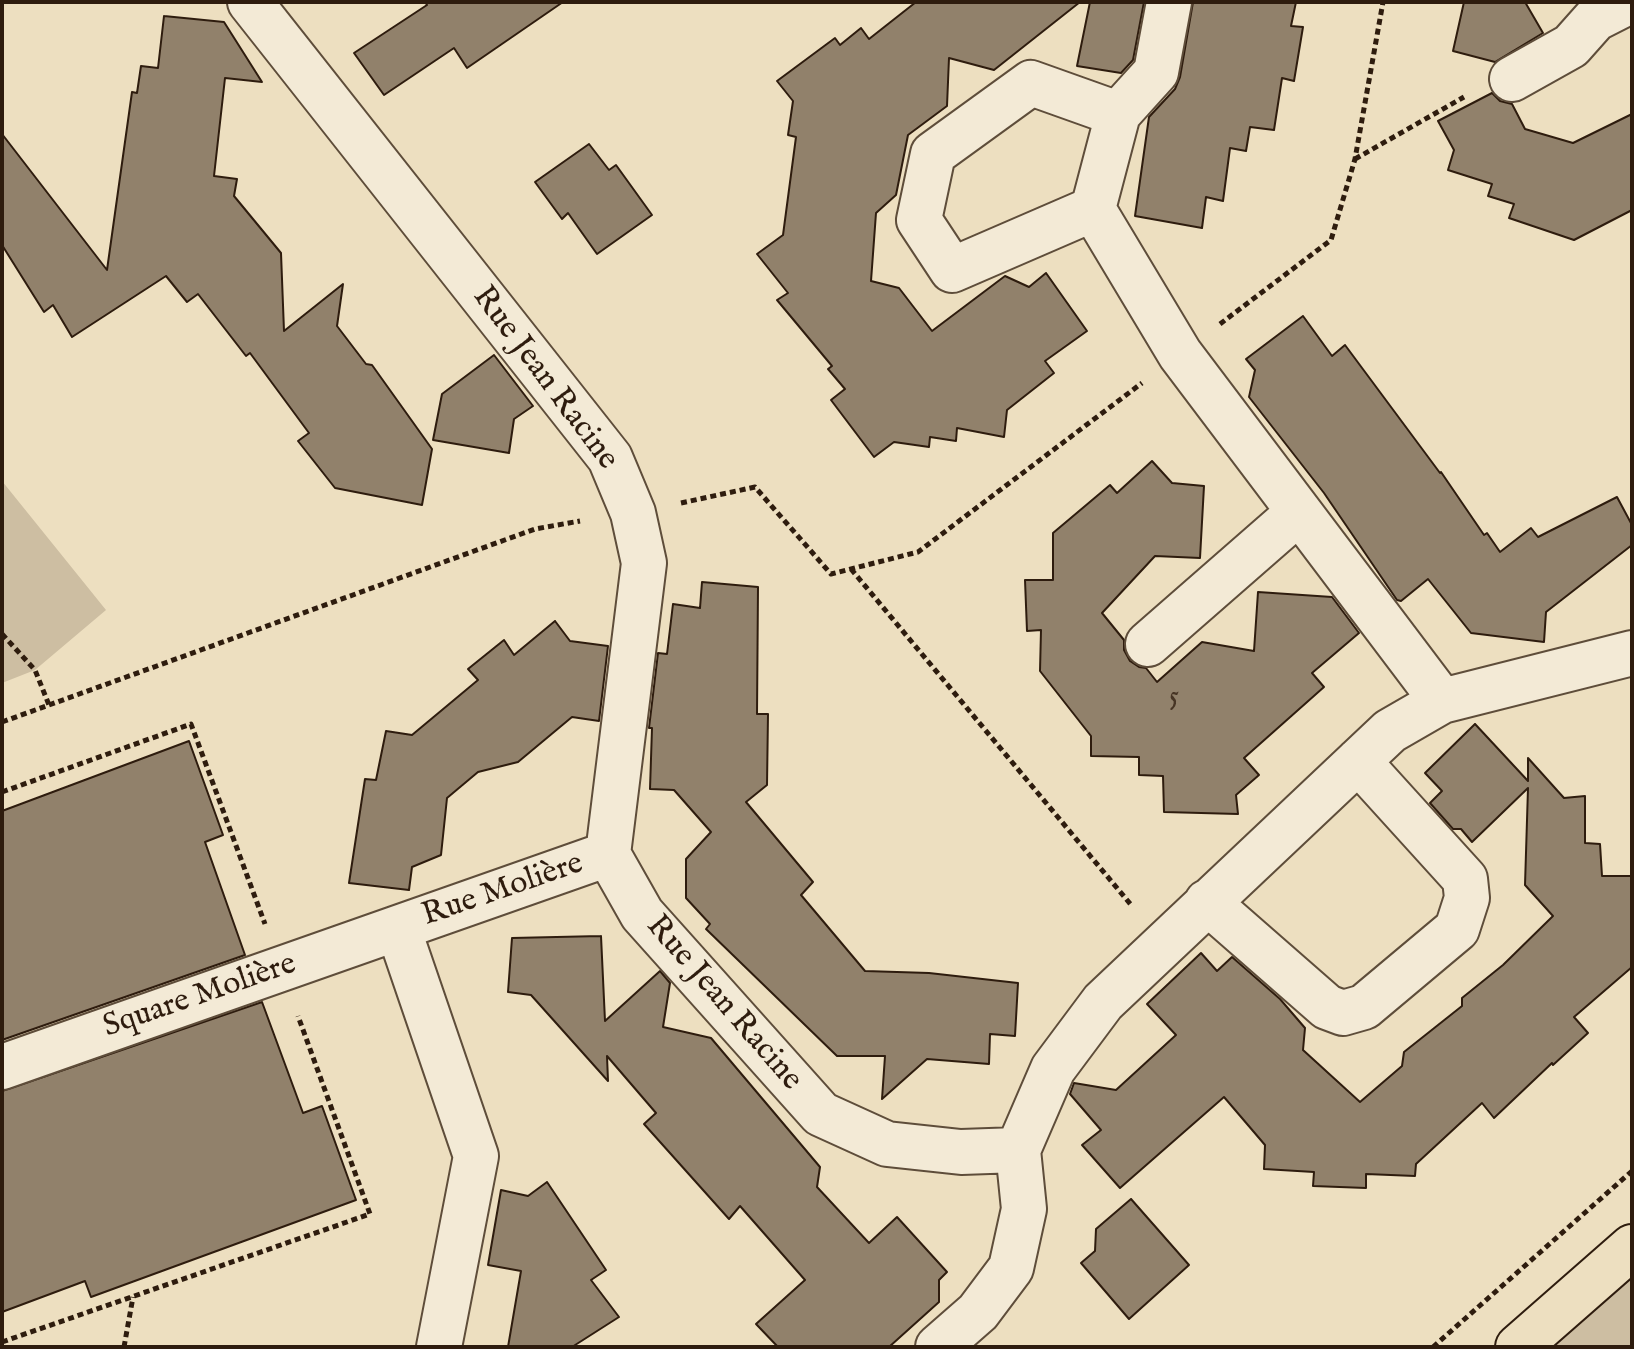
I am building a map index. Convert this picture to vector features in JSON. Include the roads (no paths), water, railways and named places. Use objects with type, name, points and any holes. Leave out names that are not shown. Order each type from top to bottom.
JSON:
[{"type":"main road","points":[[1518,1347],[1632,1247]]},
{"type":"street","name":"Rue Jean Racine","points":[[250,2],[610,458],[633,513],[644,563],[608,854],[642,914],[821,1114],[887,1144],[961,1152],[1018,1150]]},
{"type":"street","points":[[1169,2],[1156,72],[1118,114],[1093,209],[1180,354],[1442,701]]},
{"type":"street","points":[[1512,79],[1571,46],[1595,19],[1628,2]]},
{"type":"street","points":[[1093,209],[952,270],[919,220],[933,154],[1031,83],[1118,114]]},
{"type":"street","points":[[1148,644],[1299,512]]},
{"type":"street","points":[[938,1347],[978,1312],[1011,1268],[1024,1209],[1018,1150],[1053,1069],[1103,1002],[1390,731],[1442,701],[1632,653]]},
{"type":"street","points":[[1207,902],[1327,1007],[1343,1013],[1364,1007],[1457,929],[1467,898],[1465,879],[1358,761]]},
{"type":"street","name":"Rue Molière","points":[[398,928],[608,854]]},
{"type":"street","points":[[398,928],[476,1156],[439,1347]]},
{"type":"street","name":"Square Molière","points":[[2,1067],[398,928]]}]
